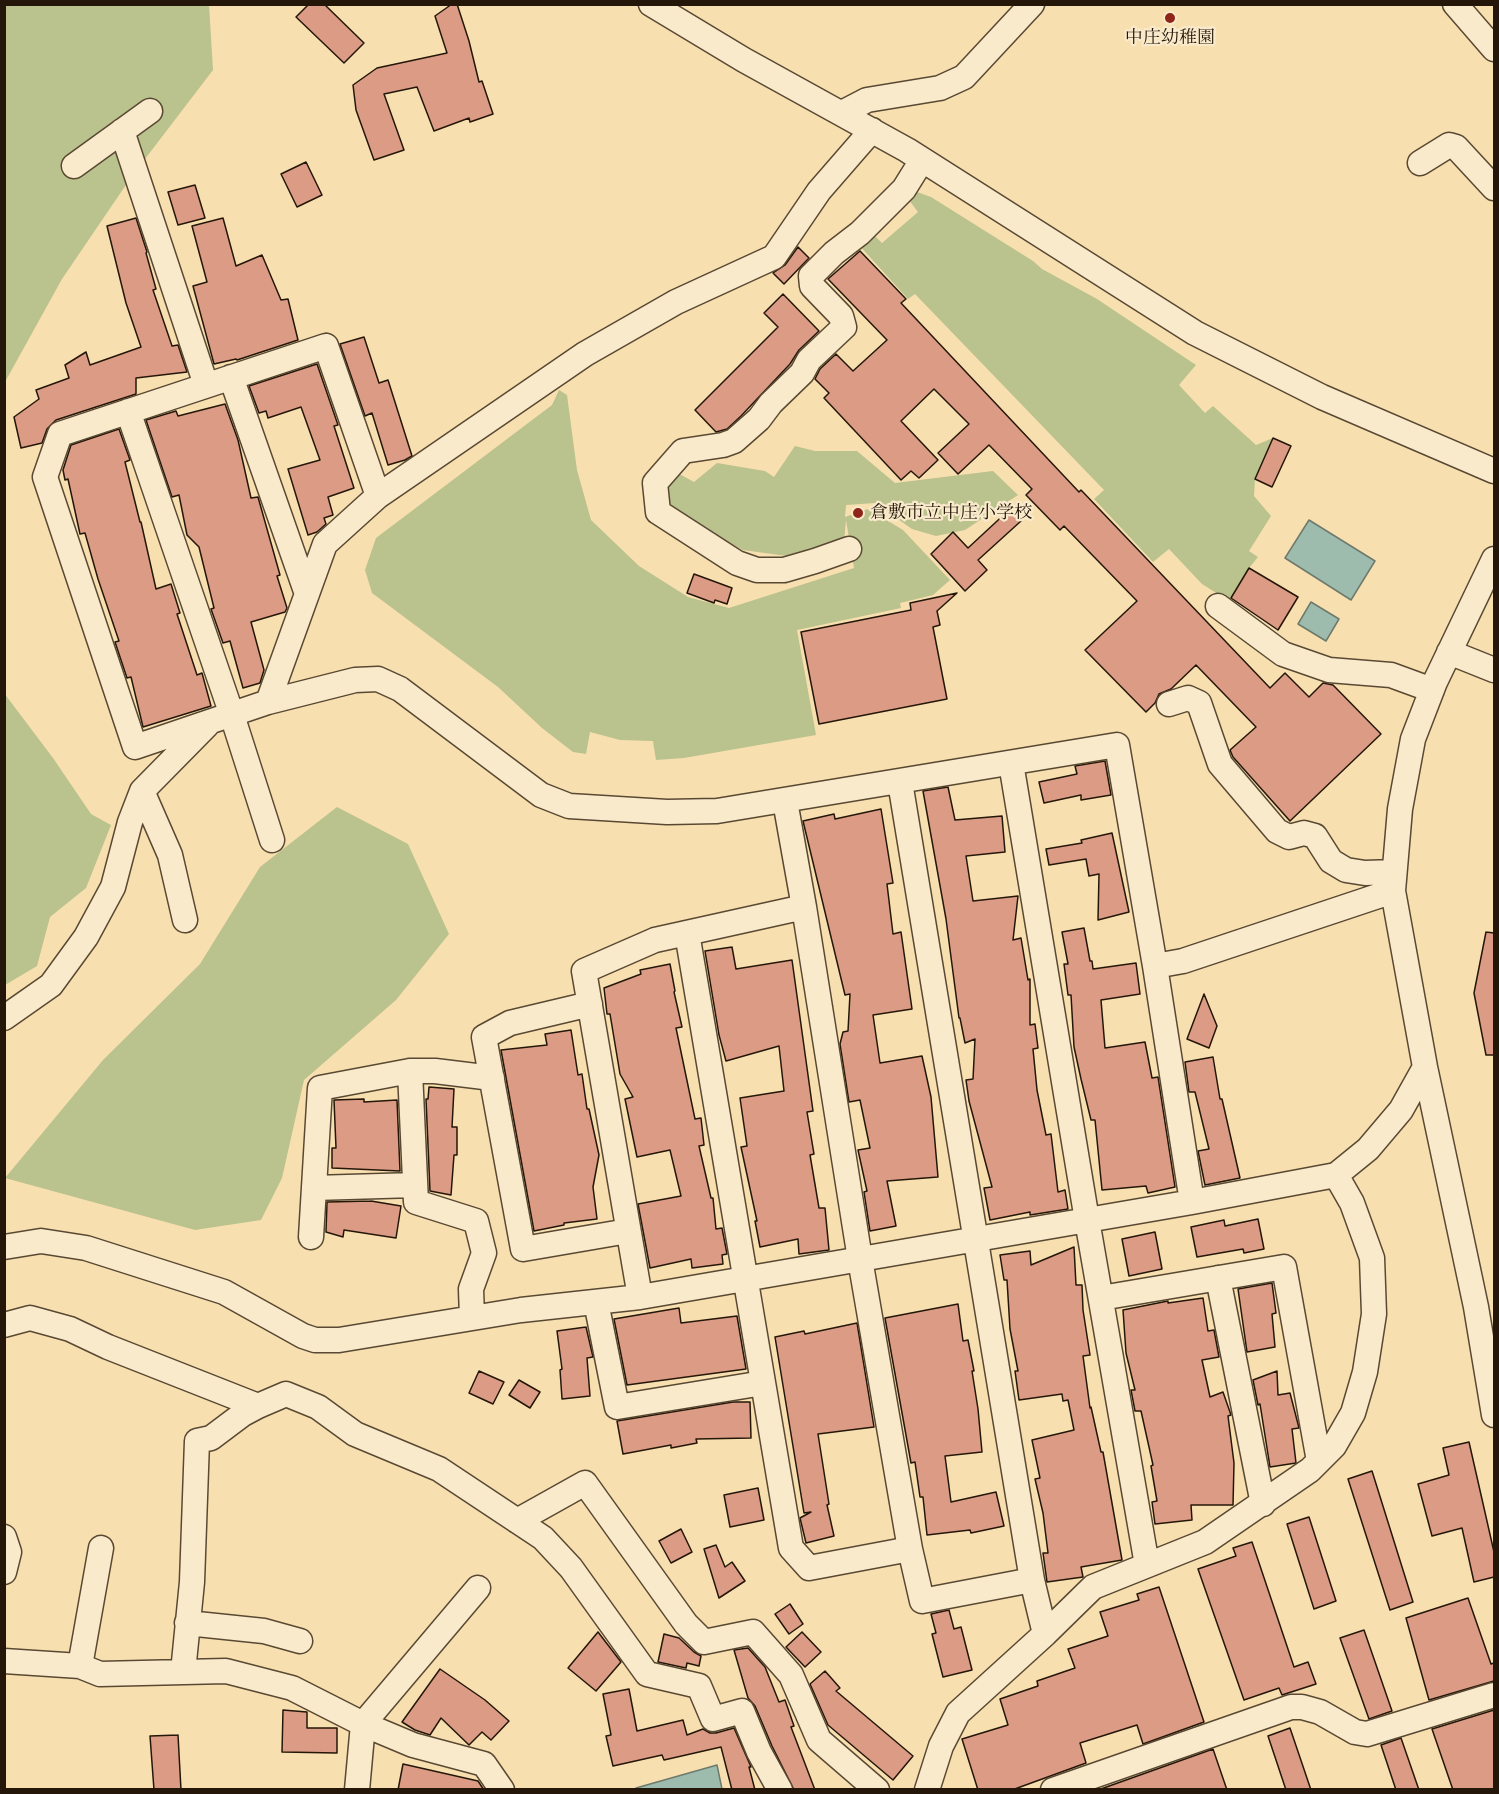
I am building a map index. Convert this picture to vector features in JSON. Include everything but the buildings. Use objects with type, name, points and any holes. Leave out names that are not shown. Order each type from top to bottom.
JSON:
[{"type":"street","points":[[651,4],[744,60],[922,160],[1195,333],[1322,397],[1494,471]]},
{"type":"street","points":[[842,113],[867,100],[940,88],[964,77],[1032,4]]},
{"type":"street","points":[[1455,4],[1494,49]]},
{"type":"street","points":[[74,166],[150,111]]},
{"type":"street","points":[[268,702],[325,544],[378,496],[585,354],[676,302],[774,257],[819,191],[872,130]]},
{"type":"street","points":[[122,131],[206,385]]},
{"type":"street","points":[[1420,163],[1449,145],[1456,147],[1494,188]]},
{"type":"street","points":[[849,549],[784,570],[757,570],[737,563],[658,512],[656,483],[683,451],[723,445],[734,441],[759,419],[771,403],[802,373],[808,360],[844,327],[841,316],[812,286],[811,276],[860,233],[904,189],[922,160]]},
{"type":"street","points":[[378,496],[326,346],[60,434],[45,477],[135,747],[268,702],[355,680],[378,679],[400,689],[541,795],[569,806],[667,812],[717,812],[1117,745],[1192,1203]]},
{"type":"street","points":[[231,377],[307,594]]},
{"type":"street","points":[[128,411],[222,718],[272,840]]},
{"type":"street","points":[[1494,559],[1449,652],[1413,739],[1400,809],[1393,882],[1425,1067],[1476,1307],[1494,1415]]},
{"type":"street","points":[[1218,606],[1283,654],[1329,670],[1391,675],[1432,690]]},
{"type":"street","points":[[1449,652],[1494,670]]},
{"type":"street","points":[[1169,704],[1188,698],[1199,703],[1220,764],[1277,831],[1289,837],[1304,833],[1315,836],[1330,861],[1346,870],[1393,882]]},
{"type":"street","points":[[4,1018],[51,985],[86,937],[113,887],[130,822],[142,791],[222,718]]},
{"type":"street","points":[[1011,763],[1147,1565]]},
{"type":"street","points":[[900,782],[1032,1580],[1045,1634]]},
{"type":"street","points":[[142,791],[170,855],[185,920]]},
{"type":"street","points":[[785,801],[860,1259],[910,1549],[922,1601],[1032,1580]]},
{"type":"street","points":[[1155,966],[1183,961],[1393,882]]},
{"type":"street","points":[[640,1297],[584,971],[655,940],[804,907]]},
{"type":"street","points":[[687,933],[791,1548],[809,1568],[910,1549]]},
{"type":"street","points":[[590,1004],[510,1023],[484,1037],[523,1249],[628,1231]]},
{"type":"street","points":[[4,1247],[41,1241],[86,1248],[224,1292],[315,1340],[339,1340],[521,1310],[640,1297],[1192,1203],[1336,1175],[1368,1149],[1401,1110],[1425,1067]]},
{"type":"street","points":[[311,1237],[320,1088],[410,1071],[435,1071],[492,1078]]},
{"type":"street","points":[[410,1071],[416,1202],[476,1221],[484,1253],[471,1289],[472,1318]]},
{"type":"street","points":[[927,1790],[940,1746],[958,1713],[1094,1587],[1205,1542],[1310,1470],[1334,1446],[1353,1413],[1365,1372],[1374,1314],[1372,1258],[1352,1203],[1336,1175]]},
{"type":"street","points":[[314,1188],[415,1185]]},
{"type":"street","points":[[1101,1298],[1284,1267],[1319,1461]]},
{"type":"street","points":[[1218,1278],[1263,1504]]},
{"type":"street","points":[[596,1302],[617,1407],[763,1383]]},
{"type":"street","points":[[1476,1307],[1494,1323]]},
{"type":"street","points":[[4,1325],[30,1318],[70,1329],[108,1347],[258,1406]]},
{"type":"street","points":[[183,1672],[195,1510],[197,1441],[211,1438],[243,1414],[286,1394],[318,1407],[355,1434],[439,1469],[543,1538],[571,1569],[647,1674],[699,1686],[713,1719],[742,1710],[759,1752],[780,1790]]},
{"type":"street","points":[[517,1521],[585,1483],[686,1624],[704,1642],[753,1632],[791,1675],[819,1740],[877,1790]]},
{"type":"street","points":[[4,1537],[9,1552],[4,1572]]},
{"type":"street","points":[[80,1666],[101,1548]]},
{"type":"street","points":[[357,1790],[363,1724],[478,1588]]},
{"type":"street","points":[[187,1623],[264,1631],[300,1641]]},
{"type":"street","points":[[4,1661],[80,1666],[100,1674],[226,1671],[292,1688],[363,1724],[413,1745],[484,1764],[502,1790]]},
{"type":"street","points":[[1053,1790],[1291,1707],[1302,1707],[1320,1712],[1355,1732],[1367,1734],[1494,1695]]},
{"type":"green space","points":[[5,5],[209,5],[213,70],[132,176],[62,279],[5,382]]},
{"type":"green space","points":[[917,192],[931,197],[1033,261],[1042,269],[1097,299],[1196,365],[1179,385],[1205,413],[1213,406],[1256,445],[1273,438],[1255,479],[1254,496],[1271,516],[1249,551],[1258,557],[1229,601],[1202,584],[1169,549],[1153,562],[1094,499],[1104,490],[915,294],[908,299],[858,244],[871,232],[882,243],[918,212],[909,200]]},
{"type":"green space","points":[[559,390],[567,395],[577,470],[591,520],[639,566],[688,597],[729,608],[854,568],[846,520],[844,542],[794,557],[743,550],[665,509],[662,489],[674,471],[694,482],[717,463],[765,471],[774,477],[795,446],[815,451],[857,451],[895,483],[993,471],[1018,495],[965,530],[936,536],[912,529],[875,503],[846,505],[845,517],[868,509],[903,530],[950,580],[933,595],[900,603],[901,608],[797,630],[816,735],[684,758],[656,760],[653,741],[620,740],[590,732],[586,754],[573,752],[542,728],[498,687],[372,593],[365,570],[376,538],[552,405]]},
{"type":"green space","points":[[4,693],[53,758],[91,814],[111,825],[86,888],[50,917],[37,966],[5,985]]},
{"type":"green space","points":[[337,807],[408,844],[449,934],[396,1000],[304,1080],[282,1178],[261,1220],[195,1230],[5,1178],[103,1060],[200,964],[260,867]]},
{"type":"shaded area","points":[[1309,520],[1375,561],[1351,600],[1285,558]]},
{"type":"shaded area","points":[[1311,602],[1339,619],[1326,641],[1298,624]]},
{"type":"shaded area","points":[[717,1765],[722,1789],[635,1789],[636,1788]]},
{"type":"place","name":"中庄幼稚園","points":[[1170,18]]},
{"type":"place","name":"倉敷市立中庄小学校","points":[[858,513]]}]
